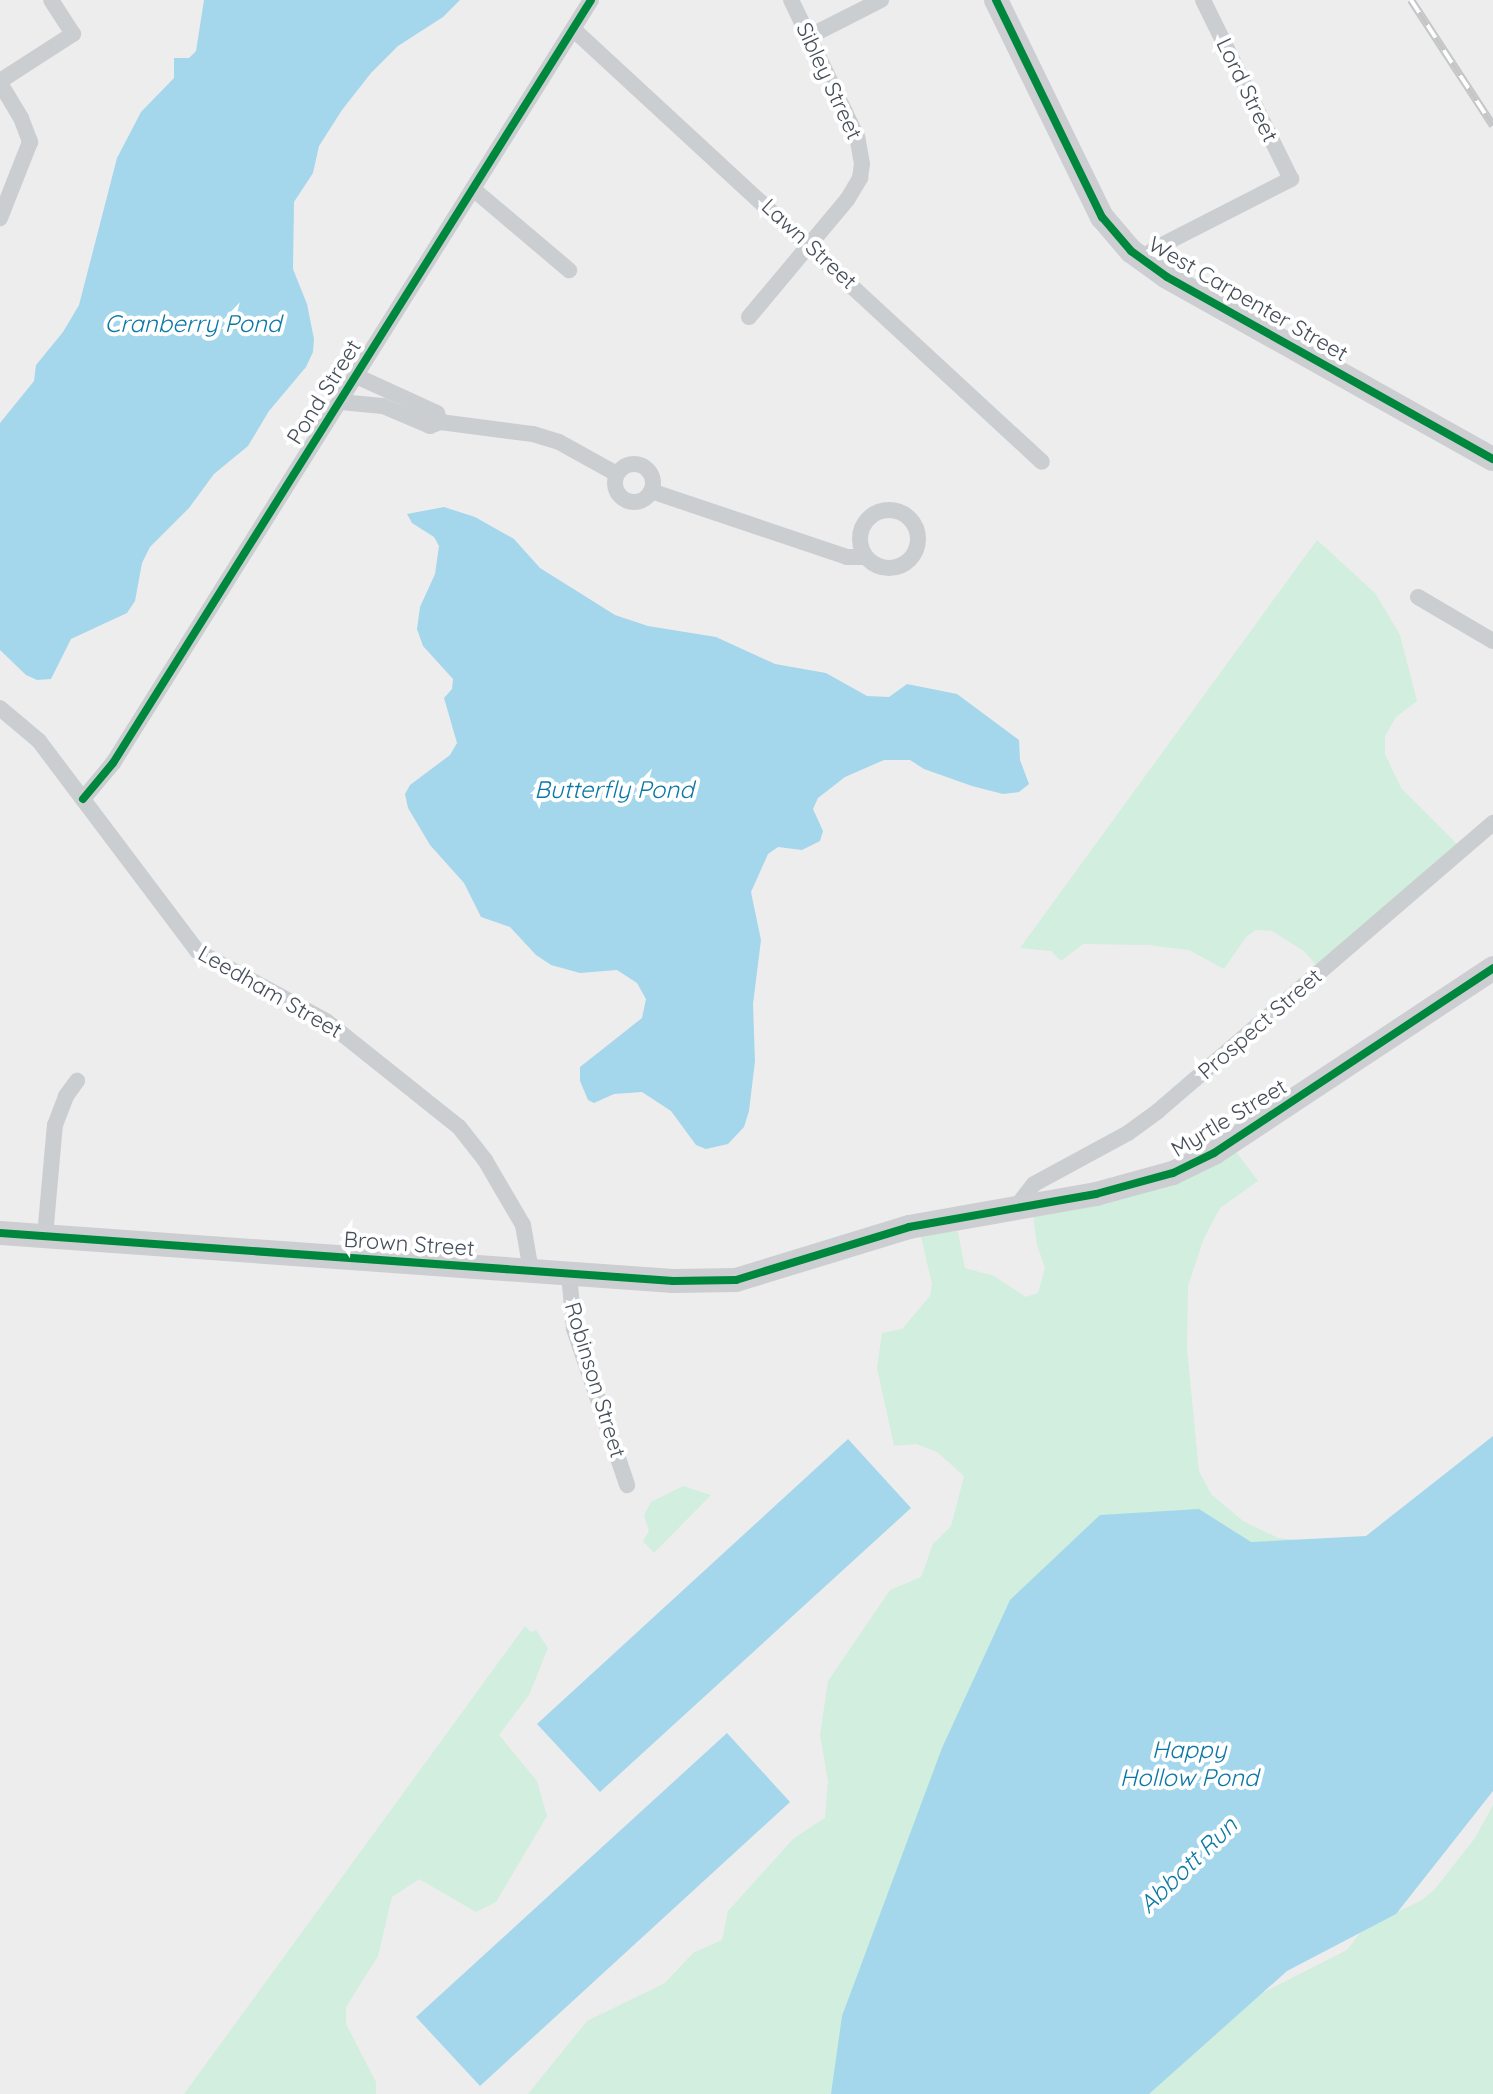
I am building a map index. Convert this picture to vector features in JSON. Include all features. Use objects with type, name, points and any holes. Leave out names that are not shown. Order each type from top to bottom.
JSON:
[{"type":"street","points":[[0,218],[26,161],[30,142],[24,124],[0,82],[73,34],[51,0]]},
{"type":"street","name":"Pond Street","points":[[83,799],[113,763],[591,0]]},
{"type":"street","name":"Sibley Street","points":[[749,317],[854,189],[862,164],[857,137],[791,0]]},
{"type":"street","points":[[808,37],[881,0]]},
{"type":"street","name":"West Carpenter Street","points":[[996,0],[1102,217],[1141,260],[1493,459]]},
{"type":"street","name":"Lord Street","points":[[1141,260],[1156,248],[1291,179],[1203,0]]},
{"type":"street","name":"Lawn Street","points":[[573,29],[1042,462]]},
{"type":"street","points":[[473,189],[569,270]]},
{"type":"street","points":[[356,376],[437,413],[440,422]]},
{"type":"street","points":[[340,402],[383,406],[430,426],[440,422],[533,434],[559,442],[617,474]]},
{"type":"street","points":[[626,465],[645,468],[652,478],[651,491],[637,502],[625,500],[615,486],[617,474],[626,465]]},
{"type":"street","points":[[651,491],[847,557],[865,557]]},
{"type":"street","points":[[1418,597],[1493,641]]},
{"type":"street","name":"Leedham Street","points":[[0,708],[39,741],[197,951],[326,1021],[459,1127],[485,1160],[523,1225],[531,1271]]},
{"type":"street","name":"Prospect Street","points":[[1016,1207],[1034,1184],[1128,1133],[1158,1111],[1493,823]]},
{"type":"street","name":"Myrtle Street","points":[[812,1258],[909,1227],[1123,1189],[1194,1164],[1493,968]]},
{"type":"street","points":[[45,1236],[55,1125],[59,1110],[77,1081]]},
{"type":"street","name":"Brown Street","points":[[0,1233],[721,1282],[766,1274],[812,1258]]},
{"type":"street","name":"Robinson Street","points":[[569,1274],[574,1329],[627,1485]]},
{"type":"green space","points":[[1317,540],[1375,593],[1400,635],[1417,701],[1396,717],[1385,736],[1385,754],[1401,788],[1457,844],[1317,966],[1304,951],[1272,931],[1256,930],[1246,937],[1224,969],[1189,950],[1148,945],[1083,944],[1061,961],[1051,951],[1020,948]]},
{"type":"green space","points":[[1228,1141],[1258,1181],[1220,1208],[1204,1238],[1188,1286],[1187,1349],[1199,1471],[1211,1494],[1243,1521],[1278,1538],[1355,1546],[893,1898],[864,1957],[843,2094],[528,2094],[587,2021],[665,1983],[693,1953],[722,1940],[728,1911],[794,1838],[825,1818],[828,1781],[820,1735],[828,1681],[890,1590],[921,1577],[933,1544],[951,1526],[964,1476],[937,1452],[916,1444],[894,1446],[877,1368],[882,1333],[902,1329],[930,1296],[932,1284],[918,1224],[955,1218],[965,1268],[994,1276],[1026,1297],[1038,1293],[1045,1268],[1037,1245],[1032,1205],[1170,1167],[1180,1153],[1189,1160]]},
{"type":"green space","points":[[683,1486],[711,1495],[654,1553],[643,1541],[649,1531],[644,1515],[651,1502]]},
{"type":"green space","points":[[525,1626],[531,1632],[536,1630],[548,1648],[529,1695],[499,1735],[537,1781],[547,1816],[496,1902],[476,1912],[419,1879],[392,1897],[378,1956],[346,2007],[346,2024],[376,2082],[376,2094],[184,2094]]},
{"type":"green space","points":[[1493,1805],[1493,2094],[1143,2094],[1211,2019],[1347,1950],[1364,1928],[1422,1900],[1435,1889],[1475,1838]]},
{"type":"water","name":"Cranberry Pond","points":[[204,0],[460,0],[443,17],[398,46],[371,73],[319,146],[313,173],[294,202],[293,269],[307,304],[314,339],[313,352],[306,367],[269,411],[248,446],[214,474],[189,508],[150,547],[142,563],[135,601],[127,613],[71,639],[51,679],[37,680],[26,675],[0,650],[0,423],[34,381],[36,365],[63,332],[79,305],[117,158],[141,112],[174,78],[174,58],[189,58],[196,51]]},
{"type":"water","name":"Butterfly Pond","points":[[444,507],[475,517],[514,539],[540,568],[615,615],[648,626],[716,637],[775,664],[826,673],[867,696],[889,697],[907,684],[957,694],[1019,740],[1020,760],[1029,784],[1019,792],[1003,794],[972,786],[924,769],[910,760],[884,760],[845,777],[818,798],[813,809],[823,831],[820,841],[802,850],[778,847],[768,854],[751,892],[761,940],[753,1004],[755,1061],[749,1111],[744,1127],[728,1144],[706,1149],[696,1145],[671,1111],[642,1092],[614,1094],[594,1103],[588,1100],[580,1081],[580,1067],[642,1018],[646,999],[637,983],[617,970],[580,973],[551,965],[536,955],[510,927],[481,917],[464,883],[430,845],[408,808],[405,794],[410,785],[450,755],[457,743],[444,698],[452,689],[453,679],[423,646],[417,629],[420,607],[435,574],[439,546],[434,537],[412,523],[407,514]]},
{"type":"water","name":"Happy Hollow Pond","points":[[1493,1436],[1493,1791],[1396,1914],[1287,1971],[1149,2094],[831,2094],[842,2016],[942,1748],[1010,1600],[1100,1515],[1199,1509],[1251,1542],[1366,1536]]},
{"type":"water","points":[[848,1439],[911,1508],[600,1792],[537,1724]]},
{"type":"water","points":[[727,1733],[790,1802],[480,2086],[416,2017]]},
{"type":"railway","points":[[1411,0],[1493,126]]},
{"type":"cycle path","points":[[83,799],[113,763],[591,0]]},
{"type":"cycle path","points":[[996,0],[1102,217],[1131,251],[1167,277],[1493,459]]},
{"type":"cycle path","points":[[0,1233],[673,1281],[736,1280],[909,1227],[1096,1194],[1173,1173],[1214,1153],[1493,968]]},
{"type":"water label","name":"Abbott Run","points":[[1188,1865]]}]
